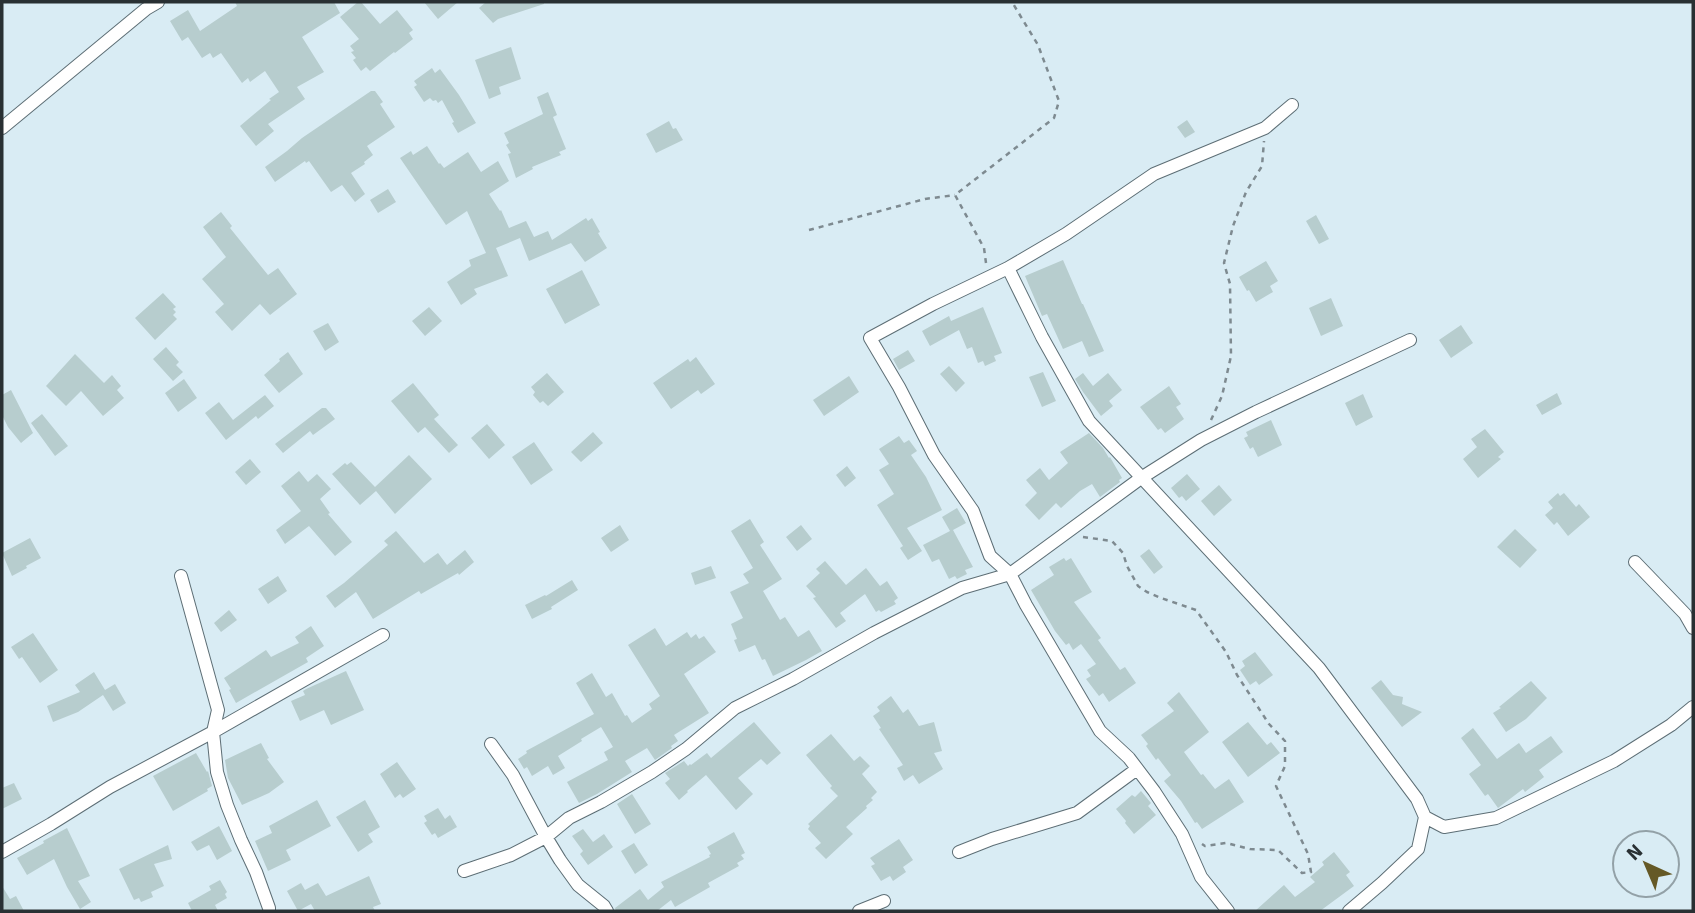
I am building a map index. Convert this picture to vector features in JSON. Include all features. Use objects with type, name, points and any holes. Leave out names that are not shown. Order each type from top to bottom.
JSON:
[{"type":"street","points":[[2,128],[146,9],[159,2]]},
{"type":"street","points":[[1228,911],[1201,877],[1182,834],[1137,769],[1100,731],[1010,574],[990,556],[973,511],[934,455],[900,387],[870,338],[1008,268],[1066,234],[1154,174],[1265,128],[1292,105]]},
{"type":"street","points":[[1008,268],[1042,337],[1089,421],[1319,668],[1417,799],[1425,817],[1418,849],[1349,911]]},
{"type":"street","points":[[464,871],[511,855],[546,838],[569,818],[601,802],[675,756],[735,708],[962,588],[1010,574],[1141,478],[1201,440],[1410,340]]},
{"type":"street","points":[[1635,562],[1685,614],[1693,628]]},
{"type":"street","points":[[181,576],[218,710],[213,732],[217,772],[227,805],[270,908],[268,911]]},
{"type":"street","points":[[2,852],[110,788],[383,635]]},
{"type":"street","points":[[1425,817],[1444,827],[1496,818],[1614,761],[1671,725],[1693,707]]},
{"type":"street","points":[[491,744],[513,775],[546,838],[578,885],[607,911]]},
{"type":"street","points":[[959,852],[1077,813],[1137,769]]},
{"type":"street","points":[[859,911],[884,901]]},
{"type":"path","points":[[809,230],[925,199],[955,195],[1054,118],[1059,101],[1038,45],[1012,2]]},
{"type":"path","points":[[1201,440],[1222,396],[1231,356],[1230,284],[1224,263],[1233,226],[1246,192],[1262,166],[1265,128]]},
{"type":"path","points":[[955,195],[985,248],[987,279]]},
{"type":"path","points":[[1063,535],[1112,541],[1123,553],[1138,586],[1154,595],[1196,610],[1213,632],[1242,684],[1269,724],[1285,741],[1285,766],[1276,786],[1308,854],[1311,872],[1302,873],[1278,850],[1250,849],[1226,844],[1205,846],[1182,834]]},
{"type":"building","points":[[235,2],[334,2],[340,13],[302,37],[324,72],[297,87],[305,99],[268,124],[274,131],[256,146],[240,126],[279,92],[265,71],[250,82],[248,78],[242,83],[221,53],[213,58],[210,53],[202,58],[188,37],[182,41],[170,21],[188,10],[200,31],[237,6]]},
{"type":"building","points":[[361,2],[380,24],[397,10],[413,30],[409,33],[413,39],[370,71],[366,67],[361,71],[353,60],[356,58],[350,46],[359,39],[340,17]]},
{"type":"building","points":[[424,2],[458,2],[438,19]]},
{"type":"building","points":[[486,2],[544,4],[493,23],[479,8]]},
{"type":"building","points":[[511,47],[521,79],[499,87],[501,94],[489,99],[475,60]]},
{"type":"building","points":[[432,68],[435,73],[440,69],[476,123],[458,133],[442,100],[438,103],[430,98],[424,102],[414,87],[417,85],[414,81]]},
{"type":"building","points":[[371,91],[375,91],[383,102],[380,104],[395,127],[367,146],[373,155],[351,173],[365,194],[355,202],[342,185],[331,192],[309,161],[305,161],[275,182],[265,167]]},
{"type":"building","points":[[548,92],[557,115],[553,117],[566,149],[559,152],[561,155],[532,167],[533,169],[516,178],[508,154],[511,153],[506,145],[509,143],[504,133],[543,114],[537,97]]},
{"type":"building","points":[[1187,120],[1195,132],[1185,138],[1177,127]]},
{"type":"building","points":[[669,121],[683,140],[656,153],[646,134]]},
{"type":"building","points":[[427,146],[444,168],[468,152],[481,172],[498,161],[509,181],[489,194],[501,210],[509,228],[526,221],[534,237],[548,231],[552,240],[586,218],[588,221],[592,218],[607,248],[585,262],[571,243],[529,261],[520,238],[496,248],[508,276],[474,289],[477,294],[461,305],[447,282],[471,266],[469,260],[486,253],[467,211],[446,225],[400,158],[411,151],[413,155]]},
{"type":"building","points":[[388,189],[396,202],[378,213],[370,200]]},
{"type":"building","points":[[221,212],[232,226],[230,228],[268,275],[278,268],[297,294],[270,315],[260,304],[232,331],[215,312],[224,304],[202,279],[226,257],[203,227]]},
{"type":"building","points":[[1316,215],[1329,239],[1319,244],[1306,221]]},
{"type":"building","points":[[1063,260],[1104,351],[1089,357],[1082,341],[1063,349],[1047,314],[1042,316],[1025,276]]},
{"type":"building","points":[[1266,261],[1278,281],[1270,286],[1273,292],[1256,302],[1239,277]]},
{"type":"building","points":[[582,270],[600,305],[565,324],[546,289]]},
{"type":"building","points":[[163,293],[176,307],[173,309],[176,312],[173,315],[177,319],[155,340],[135,318]]},
{"type":"building","points":[[1331,298],[1343,326],[1321,336],[1309,308]]},
{"type":"building","points":[[429,307],[442,321],[425,336],[412,321]]},
{"type":"building","points":[[983,307],[1002,353],[994,356],[996,361],[985,366],[983,361],[978,363],[972,347],[967,349],[959,330],[930,346],[922,331],[949,316],[951,321]]},
{"type":"building","points":[[328,323],[339,342],[325,351],[313,331]]},
{"type":"building","points":[[1461,325],[1473,343],[1451,358],[1439,340]]},
{"type":"building","points":[[166,347],[179,362],[176,365],[183,372],[173,381],[153,359]]},
{"type":"building","points":[[908,350],[915,361],[899,370],[893,359]]},
{"type":"building","points":[[288,352],[303,374],[279,393],[264,375]]},
{"type":"building","points":[[75,354],[104,383],[112,375],[121,386],[117,390],[124,398],[103,416],[81,391],[66,406],[46,386]]},
{"type":"building","points":[[696,357],[715,384],[701,394],[698,390],[671,409],[653,383],[688,359],[690,362]]},
{"type":"building","points":[[949,366],[965,383],[956,392],[940,374]]},
{"type":"building","points":[[1043,372],[1056,401],[1042,407],[1029,377]]},
{"type":"building","points":[[547,373],[564,392],[548,406],[543,401],[540,403],[533,395],[535,392],[531,387]]},
{"type":"building","points":[[1083,373],[1093,386],[1108,373],[1122,390],[1109,401],[1113,406],[1101,416],[1075,379]]},
{"type":"building","points":[[849,376],[859,392],[824,416],[813,400]]},
{"type":"building","points":[[184,379],[197,398],[178,412],[165,393]]},
{"type":"building","points":[[413,383],[439,415],[434,419],[458,445],[449,453],[425,427],[418,433],[391,401]]},
{"type":"building","points":[[1169,386],[1181,404],[1176,407],[1184,419],[1165,433],[1161,428],[1158,430],[1140,407]]},
{"type":"building","points":[[11,390],[33,433],[21,443],[2,415],[2,395]]},
{"type":"building","points":[[1557,393],[1562,404],[1542,415],[1536,405]]},
{"type":"building","points":[[1363,394],[1373,417],[1356,426],[1345,403]]},
{"type":"building","points":[[265,395],[274,406],[258,419],[256,416],[226,440],[205,413],[219,402],[233,420]]},
{"type":"building","points":[[322,408],[326,408],[335,419],[313,435],[310,431],[283,453],[275,444]]},
{"type":"building","points":[[42,414],[68,446],[55,456],[31,423]]},
{"type":"building","points":[[1271,420],[1282,445],[1258,457],[1244,438],[1248,436],[1246,432]]},
{"type":"building","points":[[487,424],[505,445],[489,459],[471,438]]},
{"type":"building","points":[[1485,429],[1504,452],[1498,457],[1501,459],[1478,478],[1463,459],[1477,447],[1471,439]]},
{"type":"building","points":[[593,432],[603,443],[581,462],[571,452]]},
{"type":"building","points":[[1089,433],[1110,457],[1122,478],[1120,482],[1100,497],[1092,484],[1061,508],[1056,503],[1039,520],[1025,505],[1037,493],[1026,480],[1040,468],[1049,480],[1068,463],[1060,452]]},
{"type":"building","points":[[899,436],[904,443],[909,440],[917,451],[911,455],[926,477],[942,510],[907,528],[922,551],[908,560],[900,548],[903,546],[877,505],[894,494],[879,470],[889,464],[879,449]]},
{"type":"building","points":[[534,442],[553,470],[531,485],[512,457]]},
{"type":"building","points":[[409,455],[432,479],[395,514],[376,491],[360,505],[332,474],[345,463],[347,465],[351,462],[375,487]]},
{"type":"building","points":[[250,459],[261,472],[246,485],[235,472]]},
{"type":"building","points":[[847,466],[856,478],[845,487],[836,475]]},
{"type":"building","points":[[299,471],[308,482],[317,474],[331,489],[320,499],[330,513],[328,514],[352,542],[335,556],[309,526],[285,544],[276,530],[301,511],[281,486]]},
{"type":"building","points":[[1187,474],[1200,489],[1186,501],[1182,496],[1179,498],[1171,488]]},
{"type":"building","points":[[1219,485],[1232,500],[1214,516],[1201,501]]},
{"type":"building","points":[[1558,493],[1560,496],[1564,493],[1576,507],[1579,504],[1590,517],[1568,536],[1557,522],[1554,525],[1545,515],[1553,508],[1548,502]]},
{"type":"building","points":[[957,508],[966,523],[953,530],[973,567],[965,570],[967,574],[957,579],[955,576],[949,579],[939,559],[932,562],[923,545],[950,531],[942,517]]},
{"type":"building","points":[[750,519],[764,542],[760,545],[782,579],[763,591],[780,620],[785,617],[798,637],[809,630],[822,651],[773,676],[755,645],[739,652],[731,624],[743,618],[730,592],[749,583],[743,574],[753,568],[731,531]]},
{"type":"building","points":[[620,525],[629,540],[611,552],[601,538]]},
{"type":"building","points":[[801,525],[812,539],[797,551],[786,537]]},
{"type":"building","points":[[1515,529],[1537,550],[1520,568],[1497,547]]},
{"type":"building","points":[[396,531],[424,563],[438,553],[447,565],[465,550],[474,562],[459,575],[458,573],[421,594],[419,591],[373,619],[356,592],[335,608],[326,596],[388,545],[384,541]]},
{"type":"building","points":[[30,538],[41,558],[12,576],[2,553]]},
{"type":"building","points":[[1149,549],[1163,567],[1154,574],[1140,556]]},
{"type":"building","points":[[1064,558],[1066,561],[1071,558],[1092,592],[1074,602],[1101,638],[1098,640],[1120,670],[1125,667],[1136,683],[1109,702],[1103,693],[1099,696],[1086,679],[1091,676],[1087,670],[1096,664],[1081,644],[1073,650],[1069,643],[1066,645],[1031,590],[1054,575],[1049,567]]},
{"type":"building","points":[[825,561],[846,585],[866,568],[880,586],[887,581],[898,598],[894,601],[896,604],[876,612],[865,594],[840,613],[846,621],[836,628],[806,586],[820,573],[816,569]]},
{"type":"building","points":[[711,566],[716,578],[695,585],[691,573]]},
{"type":"building","points":[[278,576],[287,591],[268,604],[258,589]]},
{"type":"building","points":[[572,580],[578,590],[551,607],[552,609],[532,619],[525,605]]},
{"type":"building","points":[[229,610],[237,620],[221,632],[214,623]]},
{"type":"building","points":[[311,626],[324,646],[306,658],[308,662],[236,703],[224,678],[266,650],[271,657],[299,643],[295,637]]},
{"type":"building","points":[[655,628],[666,646],[687,632],[691,638],[696,634],[699,639],[704,636],[716,652],[684,674],[709,713],[674,735],[678,741],[655,760],[647,748],[625,761],[632,772],[579,803],[567,782],[608,760],[604,752],[613,747],[601,727],[558,756],[565,768],[553,775],[548,766],[532,776],[527,767],[524,769],[518,759],[527,753],[526,751],[594,714],[576,683],[592,673],[606,697],[612,693],[632,723],[652,709],[649,704],[660,696],[628,645]]},
{"type":"building","points":[[33,633],[58,670],[40,683],[22,657],[19,659],[11,647]]},
{"type":"building","points":[[1255,652],[1273,675],[1259,685],[1256,681],[1250,685],[1240,670],[1245,666],[1242,661]]},
{"type":"building","points":[[346,671],[364,710],[331,725],[324,710],[300,721],[291,701],[305,695],[303,691],[306,689]]},
{"type":"building","points":[[94,672],[105,690],[115,684],[126,703],[113,711],[103,695],[78,712],[53,722],[47,706],[80,692],[75,685]]},
{"type":"building","points":[[1381,680],[1393,695],[1403,697],[1402,704],[1422,712],[1402,727],[1371,688]]},
{"type":"building","points":[[1531,681],[1547,698],[1526,719],[1506,732],[1493,713]]},
{"type":"building","points":[[1179,692],[1209,732],[1184,752],[1215,789],[1229,779],[1244,802],[1202,829],[1164,781],[1171,775],[1158,758],[1156,760],[1141,735],[1174,711],[1167,703]]},
{"type":"building","points":[[891,696],[903,713],[908,709],[919,726],[934,722],[942,751],[934,753],[943,769],[919,784],[913,775],[904,781],[897,768],[903,765],[873,716],[880,711],[877,707]]},
{"type":"building","points":[[754,722],[781,753],[767,765],[761,759],[738,778],[753,794],[736,810],[706,775],[679,800],[665,783],[670,779],[665,773],[684,761],[688,766],[691,765],[707,753],[711,758]]},
{"type":"building","points":[[1248,722],[1267,745],[1271,742],[1280,753],[1248,777],[1222,742]]},
{"type":"building","points":[[1473,728],[1497,759],[1519,743],[1526,753],[1551,736],[1563,752],[1539,770],[1544,777],[1498,808],[1488,794],[1485,796],[1469,774],[1481,765],[1461,738]]},
{"type":"building","points":[[831,734],[854,761],[860,756],[870,766],[862,774],[877,792],[867,808],[846,827],[853,834],[826,859],[815,848],[821,843],[808,829],[808,824],[838,796],[806,755]]},
{"type":"building","points":[[261,743],[269,758],[267,759],[284,782],[269,793],[242,805],[228,778],[225,760]]},
{"type":"building","points":[[196,753],[208,771],[212,786],[173,811],[153,776]]},
{"type":"building","points":[[397,762],[416,789],[403,798],[400,794],[395,798],[380,774]]},
{"type":"building","points":[[14,783],[22,799],[2,809],[2,788]]},
{"type":"building","points":[[1141,791],[1151,803],[1148,806],[1156,815],[1134,834],[1116,809]]},
{"type":"building","points":[[632,794],[651,824],[635,834],[617,804]]},
{"type":"building","points":[[317,800],[331,826],[286,850],[291,860],[268,871],[255,841],[272,833],[269,826]]},
{"type":"building","points":[[365,800],[380,827],[368,834],[373,842],[358,852],[336,817]]},
{"type":"building","points":[[438,808],[445,819],[450,815],[457,827],[438,838],[435,833],[432,835],[424,823],[427,821],[424,816]]},
{"type":"building","points":[[219,826],[232,851],[217,860],[209,845],[197,851],[191,842]]},
{"type":"building","points":[[67,828],[90,876],[78,881],[91,902],[80,909],[54,859],[27,875],[17,858]]},
{"type":"building","points":[[583,829],[593,842],[604,834],[613,847],[588,865],[580,854],[583,851],[572,836]]},
{"type":"building","points":[[734,832],[745,853],[741,855],[744,859],[737,863],[739,866],[708,883],[710,887],[675,907],[671,900],[657,911],[616,911],[615,908],[640,889],[648,900],[664,887],[661,882],[710,857],[707,847]]},
{"type":"building","points":[[899,839],[913,860],[903,867],[906,872],[893,881],[890,876],[881,881],[871,866],[875,864],[870,858]]},
{"type":"building","points":[[634,843],[648,865],[635,874],[621,851]]},
{"type":"building","points":[[168,845],[172,859],[154,864],[164,886],[151,892],[153,897],[141,902],[139,898],[134,900],[119,869]]},
{"type":"building","points":[[1334,852],[1350,872],[1346,875],[1354,886],[1320,911],[1255,911],[1284,885],[1295,897],[1315,882],[1310,877]]},
{"type":"building","points":[[369,876],[381,904],[373,907],[375,911],[315,911],[311,904],[298,911],[287,891],[301,883],[305,890],[318,883],[326,896]]},
{"type":"building","points":[[220,880],[227,892],[227,898],[215,905],[218,911],[192,911],[188,903],[211,890],[209,886]]},
{"type":"building","points":[[2,886],[10,899],[16,896],[24,911],[2,911]]}]
